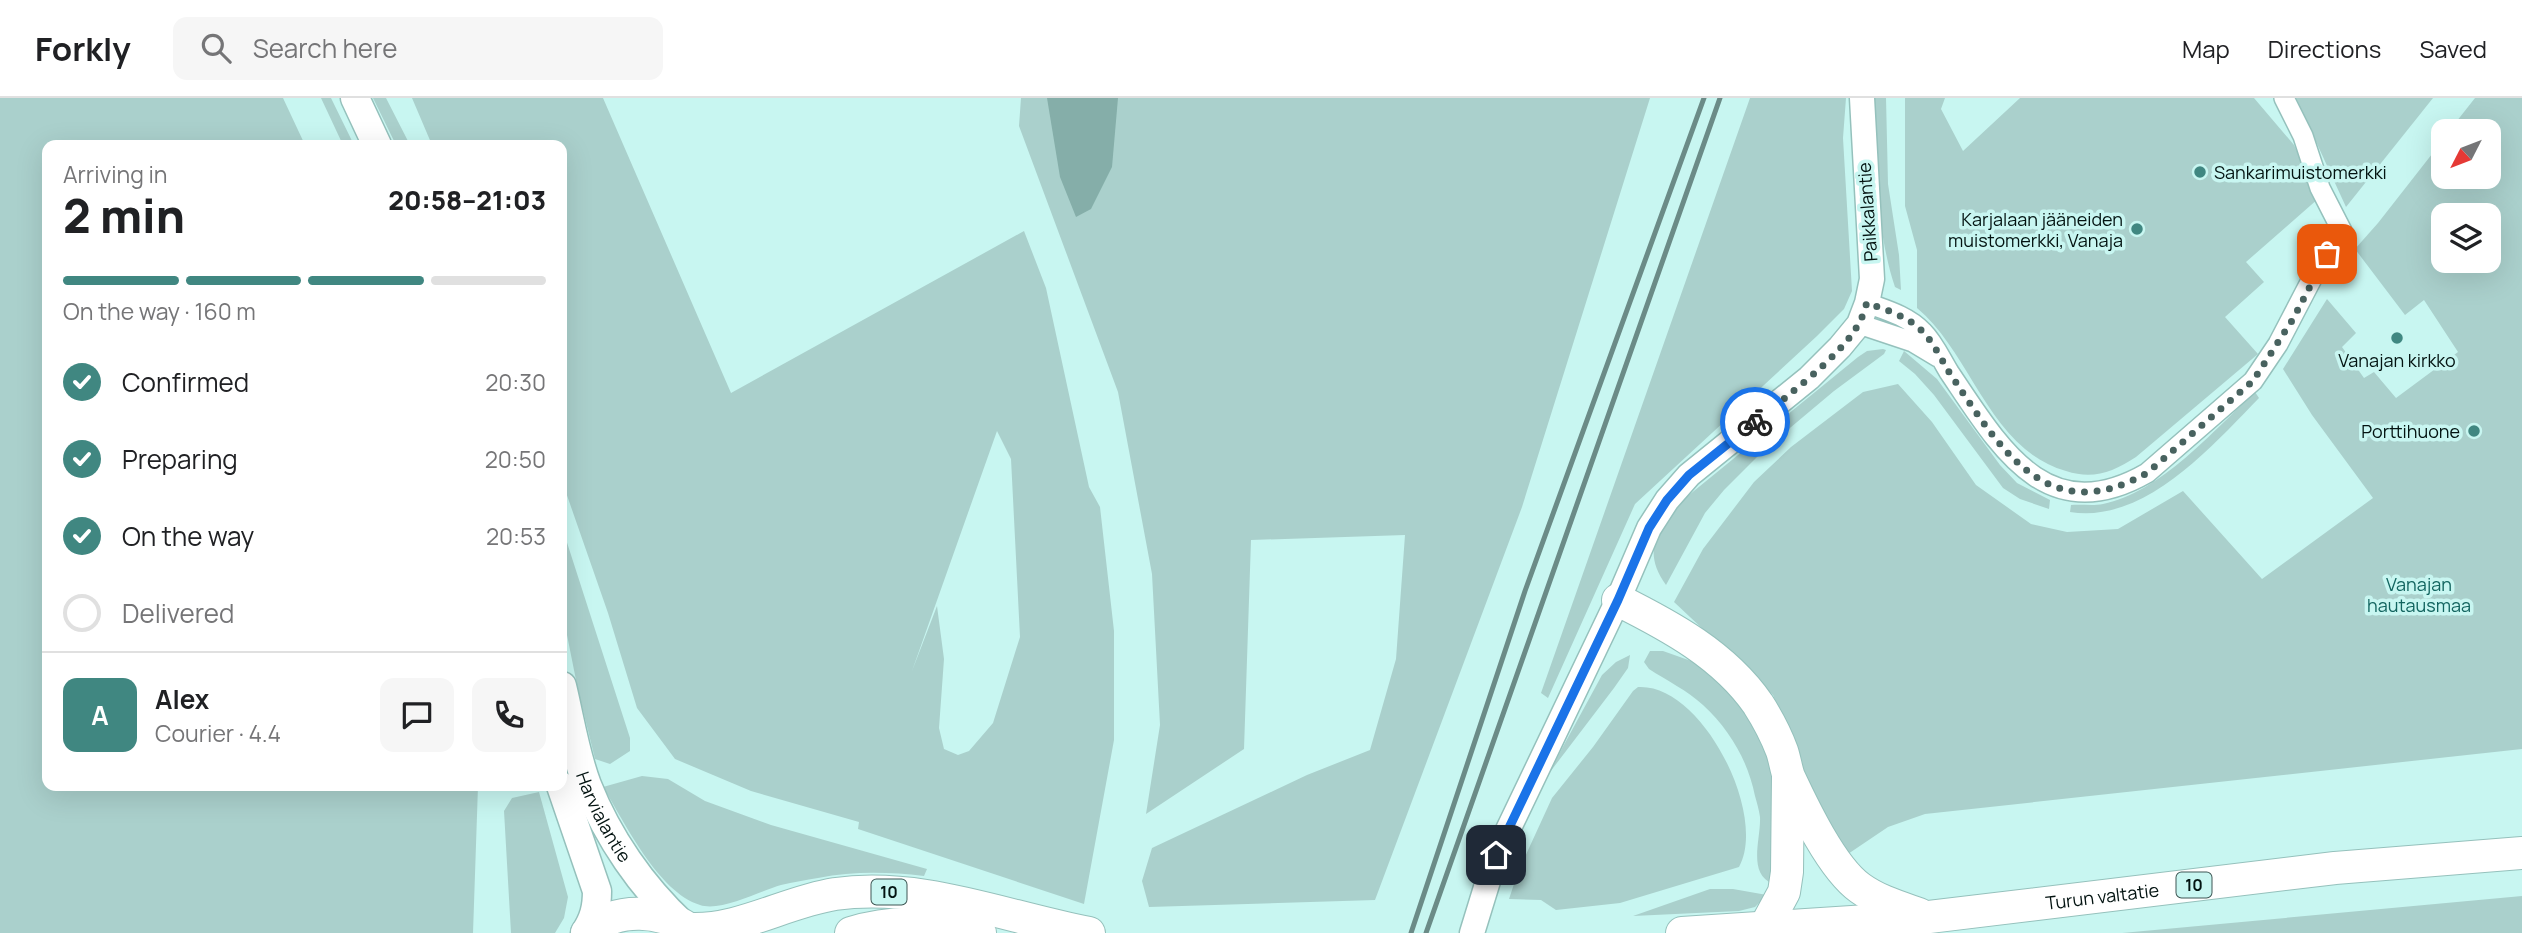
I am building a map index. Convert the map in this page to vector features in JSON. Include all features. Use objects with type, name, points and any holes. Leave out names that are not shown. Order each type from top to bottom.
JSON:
[{"type":"highway","points":[[1618,600],[1690,639],[1723,665],[1758,704],[1782,750],[1788,775],[1787,872],[1784,892],[1764,929]]},
{"type":"highway","points":[[1788,775],[1828,851],[1852,881],[1918,925]]},
{"type":"highway","name":"Turun valtatie","points":[[1682,933],[1918,925],[1994,909],[2335,868],[2522,853]]},
{"type":"highway","name":"10","points":[[586,933],[612,916],[628,913],[658,916],[690,930],[710,930],[800,901],[836,894],[874,892],[911,892],[959,901],[1089,933]]},
{"type":"highway","name":"10","points":[[851,933],[889,924],[926,923],[980,933]]},
{"type":"main road","points":[[355,98],[375,140]]},
{"type":"main road","name":"Harvialantie","points":[[567,705],[587,783],[612,837],[649,890],[690,930]]},
{"type":"main road","name":"Harvialantie","points":[[563,791],[594,875],[597,891],[594,919],[586,933]]},
{"type":"street","name":"Paikkalantie","points":[[1862,98],[1872,279],[1863,313]]},
{"type":"street","points":[[1472,933],[1496,855],[1618,600],[1649,528],[1667,500],[1689,475],[1809,378],[1840,347],[1863,313],[1942,361],[2012,459],[2026,471],[2067,491],[2086,493],[2113,488],[2147,473],[2253,381],[2283,336],[2316,271],[2342,231],[2320,188],[2303,136],[2284,98]]},
{"type":"green space","points":[[0,98],[283,98],[303,140],[42,140],[42,791],[478,791],[473,933],[0,933]]},
{"type":"green space","points":[[321,98],[331,98],[352,140],[341,140]]},
{"type":"green space","points":[[373,98],[386,98],[407,140],[394,140]]},
{"type":"green space","points":[[412,98],[603,98],[731,393],[1024,231],[1046,288],[1089,487],[1100,507],[1114,631],[1114,740],[1084,904],[858,829],[859,822],[751,791],[675,759],[637,708],[608,613],[567,495],[567,140],[430,140]],"holes":[[[997,431],[1011,459],[1020,637],[993,723],[969,751],[958,755],[944,749],[939,728],[944,659],[937,606],[912,671]]]},
{"type":"green space","points":[[1021,98],[1650,98],[1522,507],[1375,900],[1149,907],[1142,881],[1152,848],[1307,775],[1370,750],[1396,659],[1405,535],[1251,540],[1244,749],[1146,814],[1160,725],[1152,574],[1118,392],[1019,126]]},
{"type":"green space","points":[[1750,98],[1846,98],[1843,138],[1852,291],[1844,309],[1817,336],[1635,504],[1548,698],[1541,693]]},
{"type":"green space","points":[[1873,98],[1886,98],[1888,184],[1899,255],[1901,290],[1895,287],[1880,219]]},
{"type":"green space","points":[[1905,98],[1945,98],[1941,109],[1963,151],[2020,98],[2254,98],[2294,145],[2319,198],[2246,262],[2264,282],[2225,317],[2258,354],[2136,457],[2119,467],[2085,475],[2066,471],[2040,460],[2018,443],[2000,422],[1953,350],[1917,308],[1917,250],[1905,206]]},
{"type":"green space","points":[[2296,98],[2433,98],[2346,207]]},
{"type":"green space","name":"Vanajan hautausmaa","points":[[2475,98],[2522,98],[2522,749],[1925,814],[1888,827],[1845,856],[1817,809],[1773,695],[1674,602],[1703,549],[1754,482],[1791,447],[1863,392],[1898,384],[1932,422],[1976,485],[2031,524],[2067,532],[2118,529],[2183,491],[2262,579],[2373,498],[2312,415],[2283,369],[2327,299],[2356,333],[2342,347],[2364,378],[2374,372],[2396,398],[2458,352],[2424,300],[2405,315],[2355,249],[2431,155],[2431,189],[2501,189],[2501,119],[2458,119]]},
{"type":"green space","points":[[1886,350],[1884,354],[1834,391],[1766,448],[1724,490],[1705,513],[1666,585],[1655,563],[1655,543],[1663,524],[1678,504],[1858,357],[1867,351]]},
{"type":"green space","points":[[1904,351],[1937,379],[2000,465],[2017,483],[2050,500],[2049,509],[2020,499],[2003,488],[1934,395],[1899,361]]},
{"type":"green space","points":[[2255,392],[2259,398],[2175,478],[2125,506],[2098,513],[2070,512],[2071,505],[2103,504],[2124,498],[2145,487],[2185,458]]},
{"type":"green space","points":[[567,543],[630,738],[630,751],[610,764],[595,759],[567,635]]},
{"type":"green space","points":[[1650,651],[1663,651],[1694,662],[1717,678],[1754,721],[1772,764],[1773,884],[1765,879],[1758,864],[1760,814],[1743,758],[1722,725],[1703,705],[1649,669],[1644,662]]},
{"type":"green space","points":[[1630,655],[1628,668],[1547,776],[1602,675],[1616,662]]},
{"type":"green space","points":[[1638,687],[1662,691],[1685,706],[1706,728],[1723,756],[1737,786],[1744,816],[1746,844],[1739,867],[1620,903],[1556,910],[1541,900],[1509,899],[1518,872],[1552,798]]},
{"type":"green space","points":[[642,776],[668,779],[705,801],[771,825],[927,869],[924,876],[871,873],[831,876],[781,885],[719,906],[700,905],[685,898],[657,871],[632,837],[603,787]]},
{"type":"green space","points":[[539,792],[568,897],[564,918],[555,933],[511,933],[504,811],[512,798]]},
{"type":"green space","points":[[1710,889],[1733,889],[1767,895],[1755,907],[1739,911],[1633,916]]},
{"type":"green space","points":[[2522,896],[2522,933],[2122,933]]},
{"type":"shaded area","points":[[1047,98],[1118,98],[1112,167],[1091,209],[1076,217],[1060,177]]},
{"type":"railway","points":[[1411,933],[1525,591],[1704,98]]},
{"type":"railway","points":[[1426,933],[1720,98]]},
{"type":"way so far","points":[[1755,422],[1809,378],[1840,347],[1859,324],[1867,303],[1903,317],[1923,331],[1977,413],[2012,459],[2026,471],[2067,491],[2086,493],[2113,488],[2147,473],[2253,381],[2293,319],[2327,254]]},
{"type":"place","name":"Sankarimuistomerkki","points":[[2200,172]]},
{"type":"place","name":"Karjalaan jääneiden muistomerkki, Vanaja","points":[[2137,229]]},
{"type":"place","name":"Vanajan kirkko","points":[[2397,338]]},
{"type":"place","name":"Porttihuone","points":[[2474,431]]},
{"type":"route","points":[[1496,855],[1618,600],[1649,528],[1667,500],[1689,475],[1755,422]]}]
